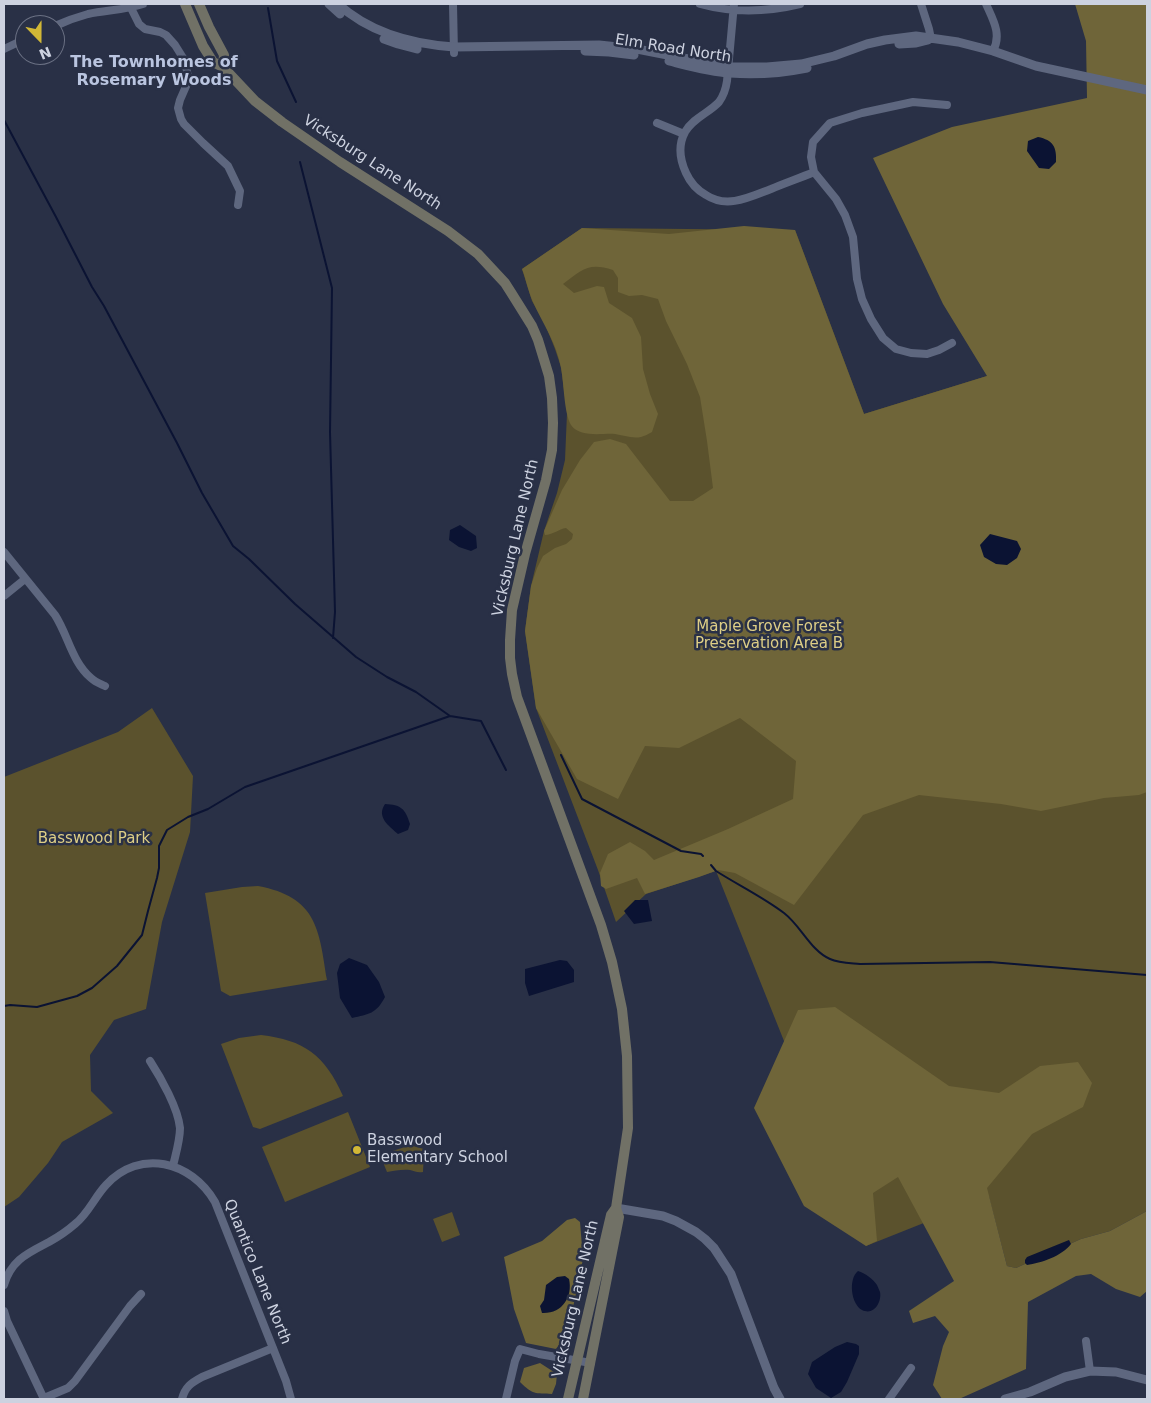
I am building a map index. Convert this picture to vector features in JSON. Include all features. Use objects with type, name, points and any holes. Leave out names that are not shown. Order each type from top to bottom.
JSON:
[{"type":"main road","name":"Vicksburg Lane North","points":[[185,4],[203,46],[213,62],[223,67],[255,101],[282,122],[340,162],[448,231],[478,254],[508,289],[523,311],[538,340],[552,398],[552,450],[546,480],[515,595],[510,627],[510,658],[517,697],[532,742],[601,925],[612,962],[622,1009],[627,1056],[628,1128],[616,1208],[619,1217],[583,1399]]},
{"type":"main road","points":[[199,4],[224,55],[223,67]]},
{"type":"main road","name":"Vicksburg Lane North","points":[[568,1399],[611,1215],[616,1208]]},
{"type":"street","points":[[65,22],[89,14],[143,4]]},
{"type":"street","name":"Elm Road North","points":[[329,4],[356,25],[379,37],[398,44],[433,51],[590,46],[619,47],[728,70],[801,64],[834,56],[867,44],[916,36],[958,42],[993,51],[1036,66],[1147,90]]},
{"type":"street","name":"Elm Road North","points":[[338,4],[359,20],[392,36],[454,50]]},
{"type":"street","points":[[453,4],[454,50]]},
{"type":"street","points":[[700,4],[716,8],[734,7],[760,10],[785,8],[800,4]]},
{"type":"street","points":[[921,4],[931,39]]},
{"type":"street","points":[[986,4],[997,30],[997,44],[993,51]]},
{"type":"street","points":[[130,6],[138,24],[160,32],[171,40],[185,61],[188,77],[178,108],[181,119],[202,143],[228,166],[240,191],[238,205]]},
{"type":"street","points":[[734,7],[725,92],[718,103],[693,122],[684,134],[680,151],[683,167],[689,180],[700,192],[712,200],[728,202],[744,200],[814,172]]},
{"type":"street","points":[[947,105],[913,102],[862,113],[830,123],[813,142],[811,157],[814,172],[836,199],[854,237],[857,279],[862,299],[871,319],[883,338],[896,349],[911,353],[927,354],[952,343]]},
{"type":"street","points":[[657,123],[684,134]]},
{"type":"street","points":[[4,552],[55,615],[74,656],[85,672],[92,679],[105,686]]},
{"type":"street","points":[[4,596],[25,579]]},
{"type":"street","points":[[4,1285],[6,1270],[22,1256],[51,1241],[78,1222],[106,1185],[116,1176],[128,1169],[142,1165],[156,1163],[173,1166],[179,1140],[180,1129],[178,1119],[161,1078],[150,1061]]},
{"type":"street","name":"Quantico Lane North","points":[[173,1166],[184,1170],[210,1192],[286,1381],[291,1399]]},
{"type":"street","points":[[616,1208],[663,1216],[676,1221],[696,1232],[714,1248],[731,1274],[774,1388],[780,1399]]},
{"type":"street","points":[[4,1310],[44,1399],[63,1390],[75,1381],[130,1306],[141,1294]]},
{"type":"street","points":[[1086,1341],[1090,1371]]},
{"type":"street","points":[[182,1399],[184,1391],[202,1377],[273,1348]]},
{"type":"street","points":[[506,1399],[515,1361],[520,1349],[591,1363]]},
{"type":"street","points":[[890,1399],[911,1368]]},
{"type":"street","points":[[1005,1399],[1030,1392],[1065,1377],[1090,1371],[1116,1372],[1147,1380]]},
{"type":"green space","name":"Maple Grove Forest Preservation Area B","points":[[1075,4],[1147,4],[1147,792],[1139,795],[1104,798],[1041,811],[1001,804],[919,795],[863,815],[794,905],[735,873],[718,870],[645,894],[637,878],[606,889],[601,886],[600,873],[608,854],[630,842],[645,851],[654,860],[793,799],[796,761],[740,718],[679,748],[645,746],[618,799],[577,779],[536,708],[525,631],[531,586],[543,556],[572,539],[573,534],[566,528],[548,535],[545,535],[544,531],[562,490],[580,460],[594,442],[610,439],[626,444],[670,501],[693,501],[713,488],[700,397],[658,299],[642,295],[629,296],[618,292],[618,278],[613,270],[604,268],[591,267],[563,284],[574,293],[597,286],[604,287],[609,303],[632,318],[641,337],[643,369],[658,414],[652,432],[641,437],[580,432],[571,425],[569,420],[559,359],[553,342],[531,298],[522,269],[582,228],[669,234],[744,226],[795,230],[864,414],[987,376],[943,304],[873,158],[952,127],[1087,98],[1086,41]]},
{"type":"green space","name":"Maple Grove Forest Preservation Area B","points":[[582,228],[795,230],[864,414],[987,376],[1147,790],[1147,1211],[1110,1231],[1081,1239],[1016,1268],[1007,1266],[989,1197],[866,1246],[716,871],[646,894],[616,922],[536,708],[525,631],[531,586],[544,531],[557,493],[565,460],[567,413],[561,367],[545,324],[532,301],[522,269]]},
{"type":"green space","name":"Basswood Park","points":[[152,708],[193,776],[190,832],[162,922],[146,1009],[114,1020],[90,1055],[91,1091],[113,1113],[62,1142],[48,1163],[19,1197],[4,1207],[4,777],[118,732]]},
{"type":"green space","points":[[258,886],[278,891],[293,898],[304,907],[312,918],[317,931],[327,980],[230,996],[221,991],[205,893]]},
{"type":"green space","points":[[835,1007],[949,1086],[999,1093],[1040,1066],[1078,1062],[1092,1083],[1083,1107],[1032,1134],[987,1188],[1007,1266],[1016,1268],[1081,1239],[1110,1231],[1147,1211],[1147,1291],[1140,1297],[1116,1289],[1091,1274],[1076,1276],[1028,1302],[1026,1369],[959,1399],[942,1399],[933,1385],[943,1346],[949,1332],[935,1316],[913,1323],[909,1311],[954,1281],[898,1177],[873,1193],[877,1241],[866,1246],[804,1206],[754,1108],[798,1010]]},
{"type":"green space","points":[[261,1035],[289,1041],[311,1052],[329,1070],[343,1096],[260,1129],[253,1127],[221,1044],[239,1038]]},
{"type":"green space","points":[[348,1112],[370,1167],[285,1202],[262,1147]]},
{"type":"green space","points":[[408,1146],[424,1149],[423,1172],[404,1170],[387,1172],[380,1155]]},
{"type":"green space","points":[[452,1212],[460,1235],[442,1242],[433,1219]]},
{"type":"green space","points":[[575,1218],[580,1222],[583,1259],[568,1332],[556,1349],[526,1343],[514,1309],[504,1257],[542,1241],[567,1220]]},
{"type":"green space","points":[[540,1363],[557,1374],[552,1394],[534,1392],[520,1382],[524,1368]]},
{"type":"water","points":[[1038,137],[1051,142],[1055,148],[1056,162],[1049,169],[1039,168],[1027,151],[1028,141]]},
{"type":"water","points":[[460,525],[476,536],[477,548],[471,551],[459,547],[449,540],[450,530]]},
{"type":"water","points":[[990,534],[1017,541],[1021,549],[1017,558],[1007,565],[996,564],[984,557],[980,545]]},
{"type":"water","points":[[385,804],[402,808],[410,824],[408,830],[398,834],[385,821],[382,813]]},
{"type":"water","points":[[635,900],[648,900],[652,921],[634,924],[624,911]]},
{"type":"water","points":[[349,958],[367,965],[379,982],[385,997],[372,1012],[352,1018],[340,998],[337,973],[340,964]]},
{"type":"water","points":[[560,960],[567,961],[574,970],[574,982],[529,996],[525,983],[525,969]]},
{"type":"water","points":[[1069,1240],[1071,1244],[1057,1255],[1033,1264],[1027,1265],[1025,1263],[1027,1257]]},
{"type":"water","points":[[858,1271],[873,1281],[880,1292],[880,1300],[873,1310],[862,1310],[858,1307],[853,1297],[852,1285]]},
{"type":"water","points":[[565,1276],[569,1279],[570,1286],[564,1303],[555,1311],[542,1313],[540,1306],[544,1300],[546,1285],[557,1277]]},
{"type":"water","points":[[847,1342],[859,1346],[859,1354],[841,1392],[831,1398],[816,1388],[808,1374],[812,1362],[835,1347]]},
{"type":"waterway","points":[[268,8],[277,61],[296,102]]},
{"type":"waterway","points":[[4,120],[202,493],[233,546],[295,604],[356,657],[387,677],[416,692],[450,716]]},
{"type":"waterway","points":[[300,162],[332,288],[330,432],[335,612],[333,638]]},
{"type":"waterway","points":[[4,1006],[37,1007],[77,996],[92,988],[117,966],[142,935],[159,868],[159,846],[167,830],[245,787],[450,716],[481,721],[506,770]]},
{"type":"waterway","points":[[561,755],[582,799],[681,851],[701,854],[703,856]]},
{"type":"waterway","points":[[711,865],[716,871],[784,913],[817,950],[830,959],[837,961],[860,964],[990,962],[1147,975]]},
{"type":"place","name":"Basswood Elementary School","points":[[357,1150]]},
{"type":"district","name":"The Townhomes of Rosemary Woods","points":[[154,72]]}]
